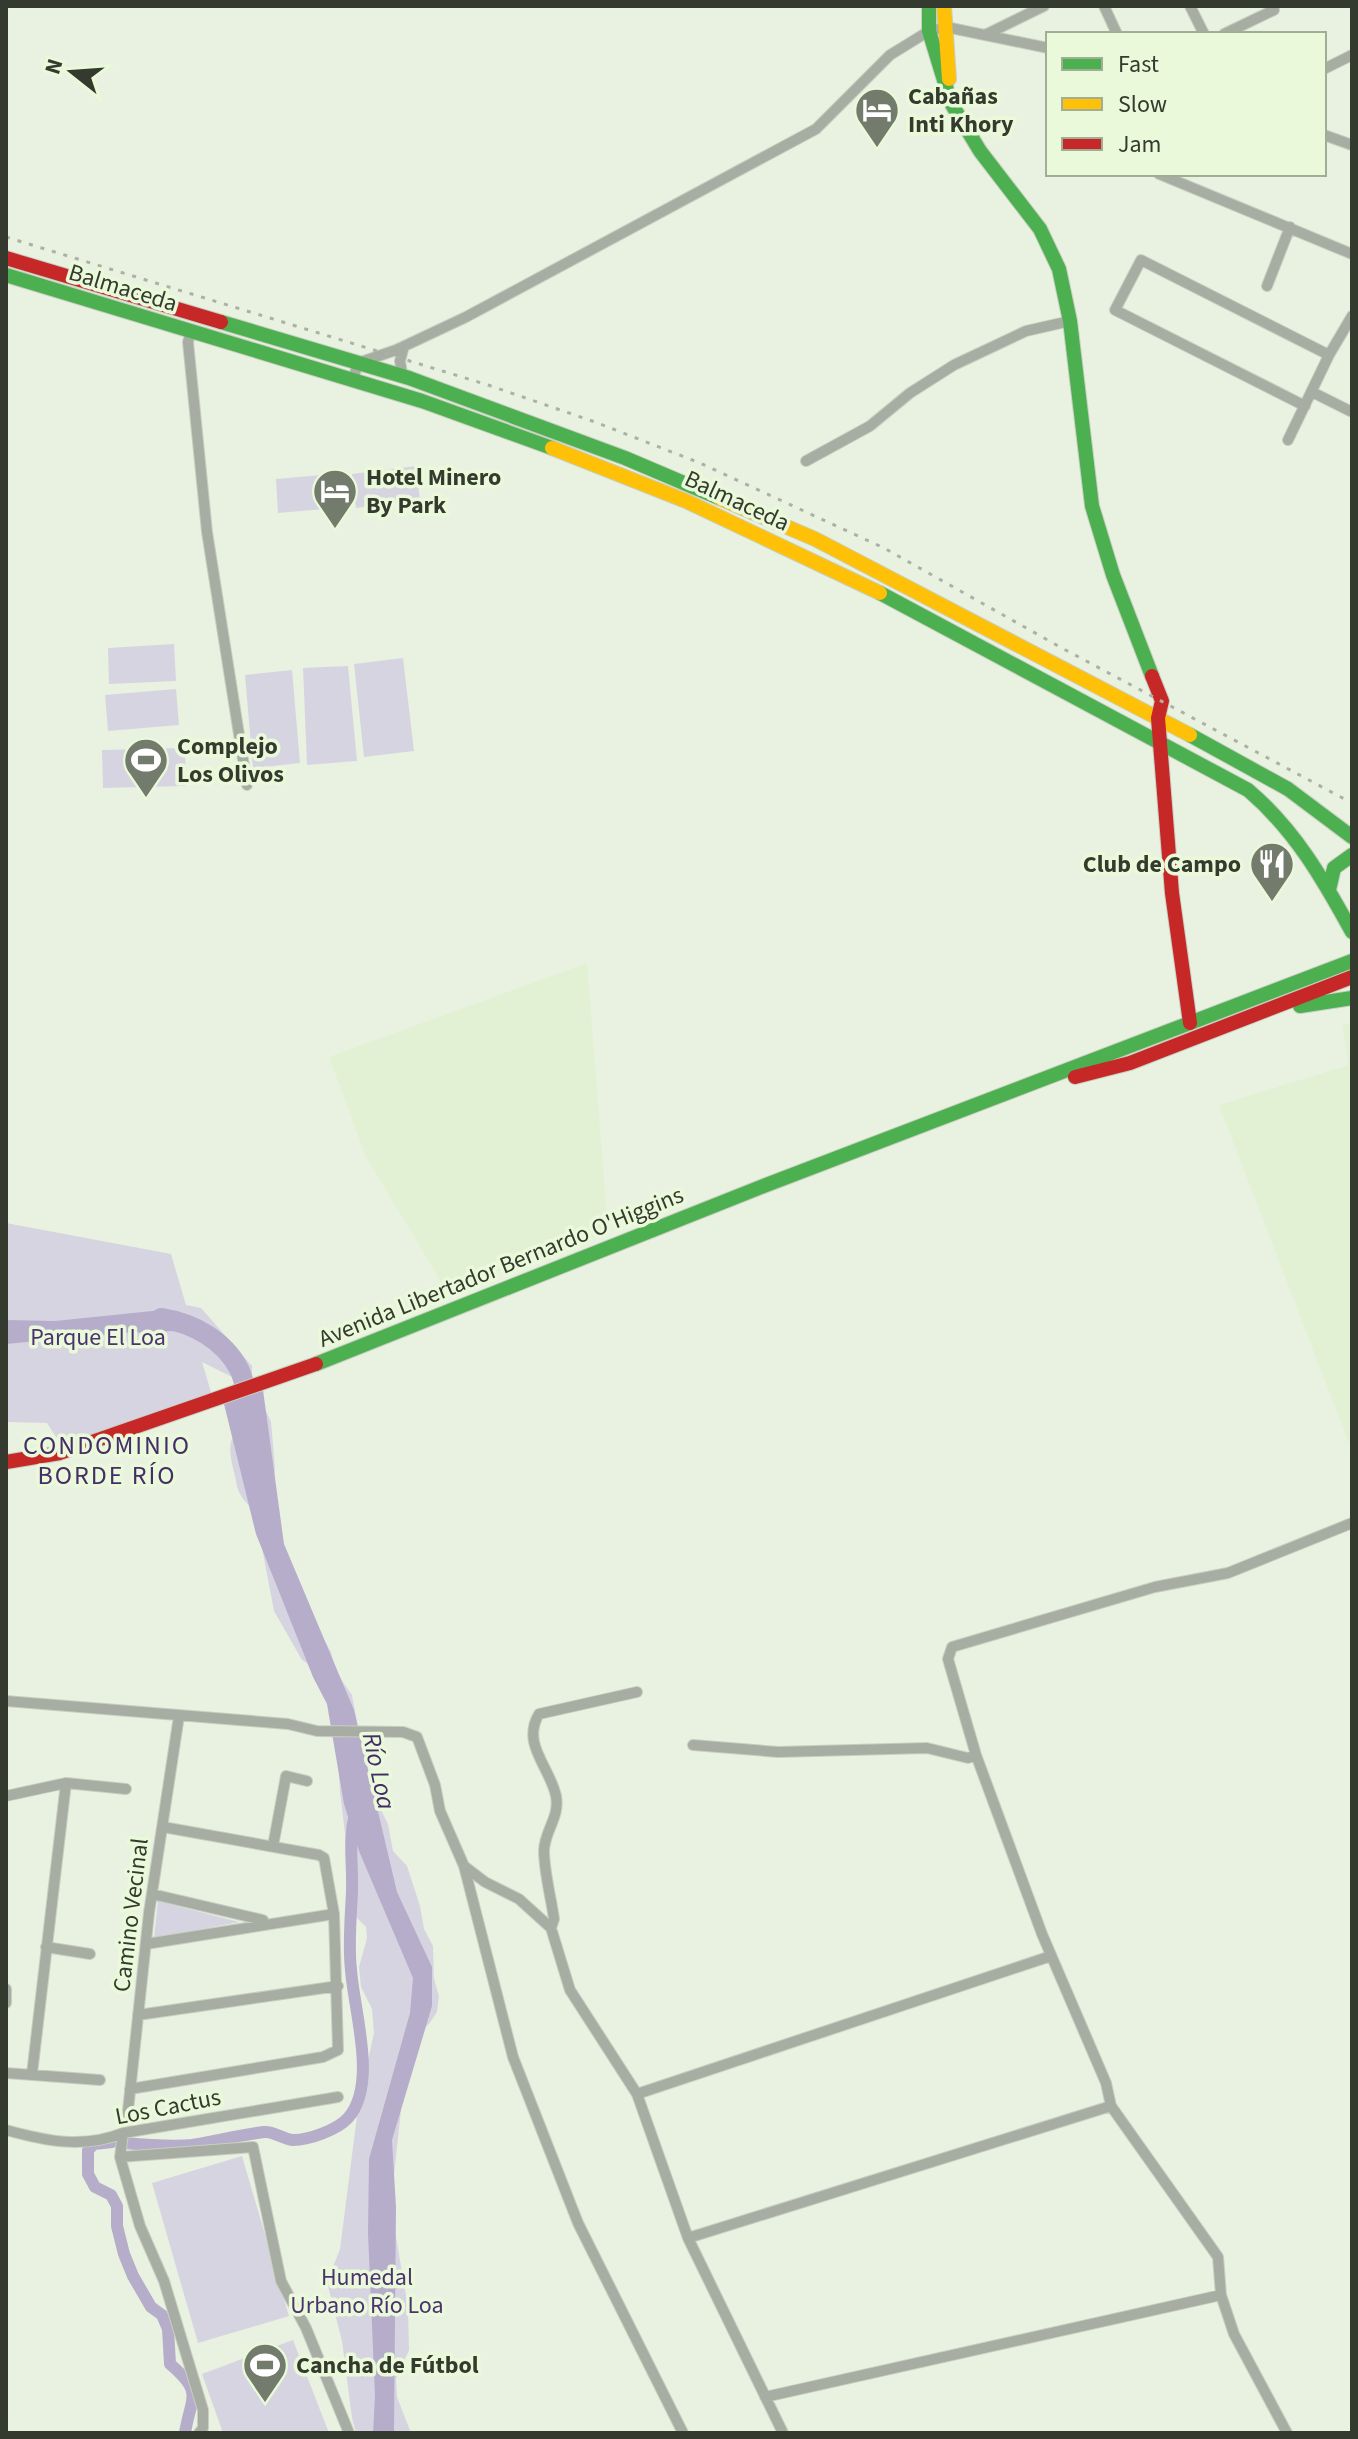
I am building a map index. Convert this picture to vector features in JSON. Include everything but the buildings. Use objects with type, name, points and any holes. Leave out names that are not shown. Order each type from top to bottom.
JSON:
[{"type":"main road","points":[[929,6],[929,31],[951,103],[980,151],[1040,229],[1059,269],[1070,321],[1092,506],[1113,575],[1162,701],[1158,718],[1172,893],[1190,1023]]},
{"type":"main road","points":[[944,6],[951,103]]},
{"type":"main road","name":"Balmaceda","points":[[6,258],[409,378],[625,458],[803,534],[1288,789],[1352,837]]},
{"type":"main road","name":"Balmaceda","points":[[6,275],[353,380],[490,425],[686,501],[864,585],[1232,780],[1263,801],[1301,842],[1352,932]]},
{"type":"main road","points":[[1329,890],[1330,877],[1336,865],[1352,855]]},
{"type":"main road","points":[[1350,967],[1352,944]]},
{"type":"main road","name":"Avenida Libertador Bernardo O'Higgins","points":[[6,1462],[60,1453],[276,1380],[761,1187],[1190,1023],[1350,967]]},
{"type":"main road","name":"Avenida Libertador Bernardo O'Higgins","points":[[1007,1094],[1130,1063],[1255,1014],[1350,967]]},
{"type":"main road","points":[[1255,1014],[1352,998]]},
{"type":"street","points":[[985,35],[1044,6]]},
{"type":"street","points":[[1104,6],[1116,32]]},
{"type":"street","points":[[1190,6],[1203,32]]},
{"type":"street","points":[[1228,32],[1274,10],[1272,6]]},
{"type":"street","points":[[353,380],[358,363],[404,346],[607,243],[816,129],[890,55],[929,31],[946,27],[1046,48]]},
{"type":"street","points":[[1326,68],[1352,55]]},
{"type":"street","points":[[1326,136],[1352,145]]},
{"type":"street","points":[[1164,176],[1352,254]]},
{"type":"street","points":[[1267,286],[1290,227]]},
{"type":"street","points":[[1305,406],[1115,310],[1141,260],[1329,355]]},
{"type":"street","points":[[1288,440],[1329,355],[1347,332],[1352,316]]},
{"type":"street","points":[[806,461],[870,426],[910,393],[954,365],[1026,331],[1070,321]]},
{"type":"street","points":[[191,331],[188,342],[207,532],[247,785]]},
{"type":"street","points":[[404,346],[400,361],[402,373],[409,378]]},
{"type":"street","points":[[1312,392],[1352,412]]},
{"type":"street","points":[[1287,2433],[1234,2334],[1221,2295],[1218,2257],[1111,2106],[1106,2083],[1051,1956],[976,1755],[948,1659],[952,1647],[1155,1587],[1228,1573],[1352,1523]]},
{"type":"street","points":[[551,1928],[554,1919],[544,1851],[557,1808],[555,1792],[532,1741],[533,1724],[539,1714],[637,1692]]},
{"type":"street","points":[[6,1701],[288,1724],[317,1731],[403,1732],[417,1737],[435,1785],[440,1811],[464,1866],[513,2057],[578,2223],[683,2433]]},
{"type":"street","name":"Camino Vecinal","points":[[127,2120],[152,1894],[179,1716]]},
{"type":"street","points":[[693,1745],[778,1752],[927,1748],[968,1758],[976,1755]]},
{"type":"street","points":[[273,1846],[286,1776],[307,1781]]},
{"type":"street","points":[[6,1796],[66,1783],[126,1789]]},
{"type":"street","points":[[32,2074],[66,1783]]},
{"type":"street","points":[[130,2089],[332,2054],[338,2050],[334,1914],[324,1858],[163,1827]]},
{"type":"street","points":[[464,1866],[485,1882],[519,1899],[551,1928],[570,1990],[637,2094],[688,2238],[783,2433]]},
{"type":"street","points":[[152,1894],[270,1922]]},
{"type":"street","points":[[146,1944],[334,1914]]},
{"type":"street","points":[[46,1947],[90,1954]]},
{"type":"street","points":[[637,2094],[1051,1956]]},
{"type":"street","points":[[138,2015],[338,1986]]},
{"type":"street","points":[[6,1989],[6,2003]]},
{"type":"street","points":[[6,2073],[100,2080]]},
{"type":"street","name":"Los Cactus","points":[[6,2130],[34,2138],[79,2144],[104,2141],[123,2133],[338,2097]]},
{"type":"street","points":[[688,2238],[1111,2106]]},
{"type":"street","points":[[123,2133],[120,2157],[140,2226],[164,2281],[203,2410],[203,2428],[199,2433]]},
{"type":"street","points":[[120,2157],[253,2147],[281,2281],[306,2328],[349,2433]]},
{"type":"street","points":[[765,2397],[1221,2295]]},
{"type":"shaded area","points":[[587,963],[608,1231],[446,1290],[366,1157],[329,1057]]},
{"type":"shaded area","points":[[1342,1024],[1352,1025],[1352,1451],[1219,1105],[1349,1065]]},
{"type":"shaded area","points":[[162,1310],[182,1313],[186,1324],[181,1330],[174,1331],[6,1344],[6,1320],[55,1321]]},
{"type":"shaded area","points":[[263,1390],[284,1544],[354,1710],[397,1892],[432,1967],[432,2006],[392,2140],[396,2207],[394,2433],[373,2433],[375,2396],[368,2233],[369,2159],[410,2013],[413,1978],[359,1851],[344,1804],[327,1704],[313,1677],[256,1534],[224,1404]]},
{"type":"green space","points":[[416,466],[420,500],[356,508],[352,474]]},
{"type":"green space","points":[[344,473],[347,507],[278,513],[276,479]]},
{"type":"green space","points":[[174,644],[176,681],[109,684],[108,648]]},
{"type":"green space","points":[[403,658],[414,751],[364,757],[354,664]]},
{"type":"green space","points":[[348,666],[357,761],[307,765],[303,668]]},
{"type":"green space","points":[[292,670],[300,763],[253,768],[245,675]]},
{"type":"green space","points":[[176,689],[179,725],[108,731],[105,695]]},
{"type":"green space","points":[[185,748],[186,786],[103,788],[102,750]]},
{"type":"green space","name":"Humedal Urbano Río Loa","points":[[6,1223],[171,1254],[186,1305],[201,1308],[252,1366],[252,1380],[271,1422],[275,1468],[271,1517],[309,1613],[331,1652],[336,1672],[352,1695],[369,1785],[379,1793],[379,1806],[388,1824],[393,1851],[407,1866],[424,1929],[433,1946],[434,1979],[439,1996],[437,2012],[421,2031],[403,2091],[393,2185],[395,2231],[408,2307],[409,2350],[396,2379],[397,2397],[411,2433],[356,2433],[342,2341],[327,2282],[340,2249],[359,2100],[374,2033],[372,2009],[361,1987],[359,1967],[367,1938],[366,1927],[357,1918],[352,1892],[340,1792],[336,1724],[313,1667],[302,1660],[274,1611],[260,1537],[255,1530],[256,1517],[237,1486],[230,1447],[241,1426],[246,1407],[232,1377],[202,1362],[211,1392],[207,1399],[73,1444],[56,1437],[47,1423],[6,1422]]},
{"type":"green space","points":[[158,1901],[239,1922],[154,1938]]},
{"type":"green space","points":[[242,2156],[289,2316],[198,2343],[152,2183]]},
{"type":"green space","name":"Cancha de Fútbol","points":[[293,2340],[329,2433],[223,2433],[202,2374]]},
{"type":"waterway","name":"Río Loa","points":[[161,1318],[196,1329],[225,1350],[241,1373],[249,1407]]},
{"type":"waterway","points":[[125,2143],[192,2145],[264,2132],[300,2140],[330,2130],[348,2118],[357,2104],[363,2067],[350,1950],[351,1843],[355,1813]]},
{"type":"waterway","points":[[112,2142],[94,2144],[88,2150],[88,2174],[95,2187],[111,2195],[117,2206],[117,2226],[124,2254],[151,2307],[162,2315],[168,2329],[170,2364],[191,2389],[192,2403],[185,2433]]},
{"type":"railway","points":[[6,237],[488,385],[700,463],[884,548],[1060,647],[1352,803]]},
{"type":"traffic: fast","points":[[929,6],[929,31],[951,103],[980,151],[1040,229],[1059,269],[1070,321],[1092,506],[1113,575],[1152,676]]},
{"type":"traffic: fast","points":[[6,275],[422,401],[552,448]]},
{"type":"traffic: fast","points":[[221,322],[409,378],[625,458],[719,498]]},
{"type":"traffic: fast","points":[[880,593],[1248,790],[1294,839],[1319,874],[1352,932]]},
{"type":"traffic: fast","points":[[1190,735],[1288,789],[1352,837]]},
{"type":"traffic: fast","points":[[1329,890],[1334,868],[1352,855]]},
{"type":"traffic: fast","points":[[316,1364],[761,1187],[1352,961]]},
{"type":"traffic: fast","points":[[1300,1006],[1352,998]]},
{"type":"traffic: slow","points":[[944,6],[949,79]]},
{"type":"traffic: slow","points":[[552,448],[686,501],[880,593]]},
{"type":"traffic: slow","points":[[719,498],[815,539],[1190,735]]},
{"type":"traffic: jam","points":[[6,258],[221,322]]},
{"type":"traffic: jam","points":[[1152,676],[1162,701],[1158,718],[1172,893],[1190,1023]]},
{"type":"traffic: jam","points":[[1075,1077],[1130,1063],[1352,977]]},
{"type":"traffic: jam","points":[[6,1462],[60,1453],[316,1364]]},
{"type":"place","name":"Cabañas Inti Khory","points":[[877,149]]},
{"type":"place","name":"Hotel Minero By Park","points":[[335,530]]},
{"type":"place","name":"Complejo Los Olivos","points":[[146,799]]},
{"type":"place","name":"Club de Campo","points":[[1272,903]]},
{"type":"place","name":"Cancha de Fútbol","points":[[265,2404]]},
{"type":"district","name":"CONDOMINIO BORDE RÍO","points":[[107,1460]]},
{"type":"park label","name":"Parque El Loa","points":[[98,1337]]}]
